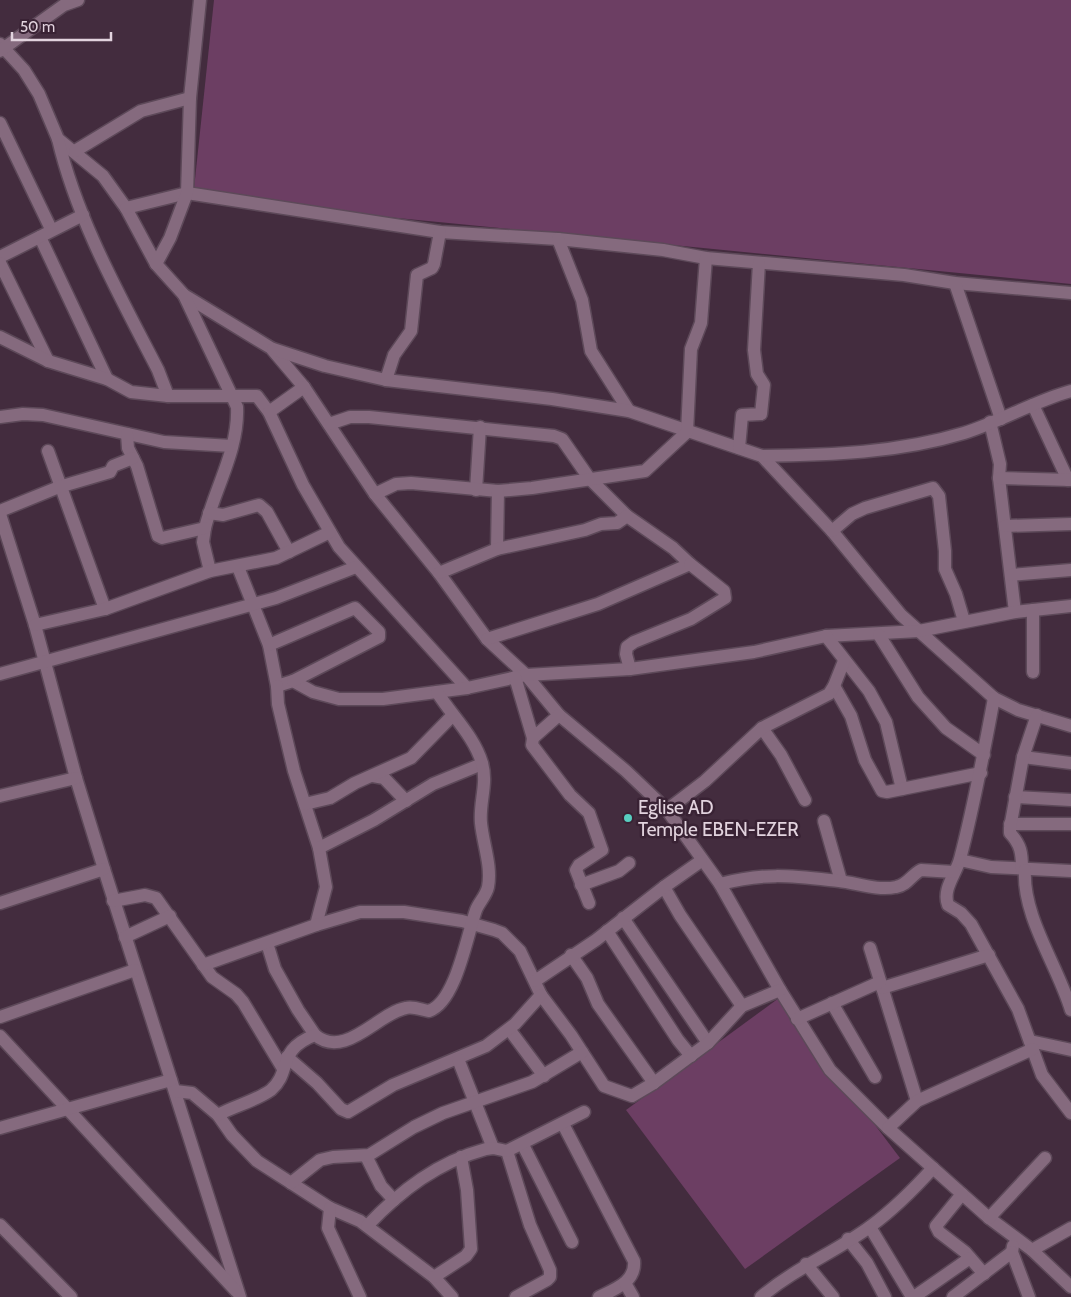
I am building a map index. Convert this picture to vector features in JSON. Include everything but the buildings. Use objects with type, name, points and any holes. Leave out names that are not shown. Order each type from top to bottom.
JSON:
[{"type":"street","points":[[78,0],[63,2],[1,47],[24,70],[39,94],[58,138],[66,169],[83,215],[158,370],[168,396]]},
{"type":"street","points":[[156,264],[170,238],[187,193],[190,98],[200,0]]},
{"type":"street","points":[[75,151],[141,112],[164,103],[190,98]]},
{"type":"street","points":[[0,123],[52,229]]},
{"type":"street","points":[[58,138],[103,176],[126,208],[156,264],[184,295],[271,348],[326,366],[386,380],[552,399],[629,411],[762,456],[858,453],[936,440],[965,433],[1071,392]]},
{"type":"street","points":[[126,208],[187,193],[440,232],[558,239],[663,250],[706,258],[904,275],[955,283],[1071,293]]},
{"type":"street","points":[[0,257],[52,229],[83,215]]},
{"type":"street","points":[[386,380],[394,355],[410,335],[417,275],[432,268],[440,232]]},
{"type":"street","points":[[40,237],[106,379]]},
{"type":"street","points":[[558,239],[582,300],[591,350],[629,411]]},
{"type":"street","points":[[375,494],[396,484],[411,483],[498,491],[532,488],[589,478],[614,477],[645,471],[687,432],[691,349],[702,323],[706,258]]},
{"type":"street","points":[[0,263],[48,361]]},
{"type":"street","points":[[739,448],[742,415],[761,414],[764,394],[764,385],[757,374],[754,350],[759,263]]},
{"type":"street","points":[[955,283],[995,421],[1000,464],[999,478],[1015,612]]},
{"type":"street","points":[[184,295],[237,412],[232,446],[205,528],[203,542],[210,571]]},
{"type":"street","points":[[0,337],[48,361],[106,379],[131,392],[168,396],[257,396],[269,412],[303,485],[330,532],[356,567],[467,688]]},
{"type":"street","points":[[271,348],[304,387],[375,494],[439,573],[487,639],[559,715],[626,771],[666,810],[720,884],[797,1019],[830,1070],[888,1128],[988,1218],[1032,1250],[1071,1287]]},
{"type":"street","points":[[269,412],[304,387]]},
{"type":"street","points":[[999,478],[1069,480],[1034,405]]},
{"type":"street","points":[[0,417],[23,414],[43,415],[164,442],[232,446]]},
{"type":"street","points":[[329,424],[350,418],[369,417],[480,427],[554,436],[562,439],[589,478],[627,516],[673,548],[724,591],[725,598],[691,620],[634,642],[626,650],[630,669]]},
{"type":"street","points":[[476,490],[480,427]]},
{"type":"street","points":[[127,434],[128,448],[133,458],[158,536],[162,538],[205,528]]},
{"type":"street","points":[[48,452],[104,609]]},
{"type":"street","points":[[762,456],[832,531],[901,615],[994,698],[1018,710],[1071,726]]},
{"type":"street","points":[[133,458],[113,466],[110,472],[59,487],[0,513],[35,625],[76,778],[135,970],[240,1296]]},
{"type":"street","points":[[832,531],[852,514],[865,508],[933,488],[939,496],[945,569],[956,594],[964,622]]},
{"type":"street","points":[[497,548],[498,491]]},
{"type":"street","points":[[209,513],[223,515],[259,506],[267,512],[289,552]]},
{"type":"street","points":[[439,573],[497,548],[585,530],[601,524],[617,523],[627,516]]},
{"type":"street","points":[[1005,526],[1071,524]]},
{"type":"street","points":[[35,625],[104,609],[210,571],[276,558],[330,532]]},
{"type":"street","points":[[487,639],[598,604],[690,564]]},
{"type":"street","points":[[238,567],[269,645],[277,686],[278,704],[294,771],[319,848],[326,887],[316,925]]},
{"type":"street","points":[[0,674],[252,605],[356,567]]},
{"type":"street","points":[[1011,575],[1071,570]]},
{"type":"street","points":[[292,681],[313,692],[339,699],[362,701],[467,688],[520,676],[630,669],[754,652],[826,636],[919,631],[1015,612],[1071,606]]},
{"type":"street","points":[[269,645],[355,608],[379,632],[379,637],[292,681],[277,686]]},
{"type":"street","points":[[1033,610],[1033,672]]},
{"type":"street","points":[[879,634],[918,697],[946,728],[984,755]]},
{"type":"street","points":[[826,636],[869,691],[886,722],[902,789]]},
{"type":"street","points":[[666,810],[705,781],[762,728],[823,698],[834,686],[844,661]]},
{"type":"street","points":[[520,676],[533,738],[532,746],[570,795],[589,813],[599,839],[600,852],[579,865],[576,870],[589,903]]},
{"type":"street","points":[[834,686],[851,716],[865,760],[879,787],[887,792],[981,773]]},
{"type":"street","points":[[267,943],[275,969],[298,1010],[315,1035],[328,1042],[342,1041],[359,1034],[401,1009],[409,1008],[429,1011],[436,1008],[449,990],[473,925],[476,909],[488,890],[489,879],[481,822],[485,778],[482,764],[469,736],[437,692]]},
{"type":"street","points":[[994,698],[981,773],[960,860],[947,892],[947,903],[967,919],[1018,1009],[1042,1075],[1071,1113]]},
{"type":"street","points":[[306,804],[330,798],[411,758],[453,715]]},
{"type":"street","points":[[533,738],[559,715]]},
{"type":"street","points":[[1037,716],[1023,757],[1010,824],[1010,833],[1018,840],[1021,848],[1028,896],[1036,924],[1071,1010]]},
{"type":"street","points":[[762,728],[781,755],[806,800]]},
{"type":"street","points":[[1023,757],[1071,763]]},
{"type":"street","points":[[319,848],[374,820],[433,784],[482,764]]},
{"type":"street","points":[[373,776],[384,778],[406,801]]},
{"type":"street","points":[[0,796],[76,778]]},
{"type":"street","points":[[1015,797],[1071,800]]},
{"type":"street","points":[[824,821],[841,881]]},
{"type":"street","points":[[1010,824],[1071,824]]},
{"type":"street","points":[[534,981],[607,931],[701,860]]},
{"type":"street","points":[[960,860],[991,867],[1071,871]]},
{"type":"street","points":[[581,885],[619,871],[629,863]]},
{"type":"street","points":[[0,903],[104,869]]},
{"type":"street","points":[[720,884],[752,876],[795,875],[878,888],[895,887],[904,884],[921,870],[954,872]]},
{"type":"street","points":[[664,887],[680,915],[742,1006]]},
{"type":"street","points":[[114,901],[145,895],[156,898],[212,977],[236,994],[243,1002],[285,1062],[346,1112],[393,1085],[486,1046],[510,1029],[541,995]]},
{"type":"street","points":[[203,965],[316,925],[360,912],[404,912],[462,921],[502,933],[520,951],[541,995],[607,1088],[632,1096],[654,1083],[708,1043],[742,1006],[780,990]]},
{"type":"street","points":[[125,937],[170,916]]},
{"type":"street","points":[[623,918],[708,1043]]},
{"type":"street","points":[[607,931],[678,1040],[691,1056]]},
{"type":"street","points":[[870,948],[903,1050],[917,1101]]},
{"type":"street","points":[[797,1019],[832,1003],[881,985],[988,955]]},
{"type":"street","points":[[571,956],[587,978],[598,1004],[654,1083]]},
{"type":"street","points":[[0,1017],[135,970]]},
{"type":"street","points":[[832,1003],[875,1077]]},
{"type":"street","points":[[510,1029],[544,1076]]},
{"type":"street","points":[[218,1115],[269,1092],[278,1081],[285,1062],[299,1041],[315,1035]]},
{"type":"street","points":[[0,1036],[240,1296]]},
{"type":"street","points":[[888,1128],[917,1101],[1032,1045],[1071,1050]]},
{"type":"street","points":[[291,1183],[314,1164],[325,1158],[366,1156],[414,1127],[443,1113],[496,1096],[544,1076],[582,1052]]},
{"type":"street","points":[[458,1059],[494,1148]]},
{"type":"street","points":[[0,1128],[68,1109],[173,1085],[192,1093],[218,1115],[248,1154],[330,1208],[353,1217],[367,1226],[434,1277],[452,1297]]},
{"type":"street","points":[[367,1226],[394,1200],[426,1174],[461,1157],[494,1148],[507,1151],[523,1145],[584,1112]]},
{"type":"street","points":[[563,1124],[635,1263],[633,1273],[625,1283],[600,1297]]},
{"type":"street","points":[[523,1145],[572,1242]]},
{"type":"street","points":[[507,1151],[530,1225],[550,1270],[550,1277],[547,1280],[516,1297]]},
{"type":"street","points":[[366,1156],[382,1186],[394,1200]]},
{"type":"street","points":[[434,1277],[466,1256],[471,1249],[467,1190],[461,1157]]},
{"type":"street","points":[[988,1218],[1045,1158]]},
{"type":"street","points":[[767,1295],[806,1264],[870,1226],[910,1193],[933,1168]]},
{"type":"street","points":[[962,1194],[936,1226],[939,1232],[970,1258],[984,1274]]},
{"type":"street","points":[[330,1208],[328,1228],[360,1297]]},
{"type":"street","points":[[870,1226],[913,1297],[970,1258]]},
{"type":"street","points":[[2,1228],[72,1297]]},
{"type":"street","points":[[1032,1250],[1071,1228]]},
{"type":"street","points":[[1014,1236],[1012,1252],[1026,1295]]},
{"type":"street","points":[[848,1239],[867,1264],[885,1297]]},
{"type":"street","points":[[953,1297],[1012,1252]]},
{"type":"street","points":[[806,1264],[833,1297]]},
{"type":"street","points":[[625,1283],[633,1297]]},
{"type":"shaded area","points":[[214,0],[1071,0],[1071,284],[193,198]]},
{"type":"shaded area","points":[[779,998],[900,1158],[745,1269],[626,1110]]},
{"type":"place","name":"Eglise AD Temple EBEN-EZER","points":[[628,818]]}]
